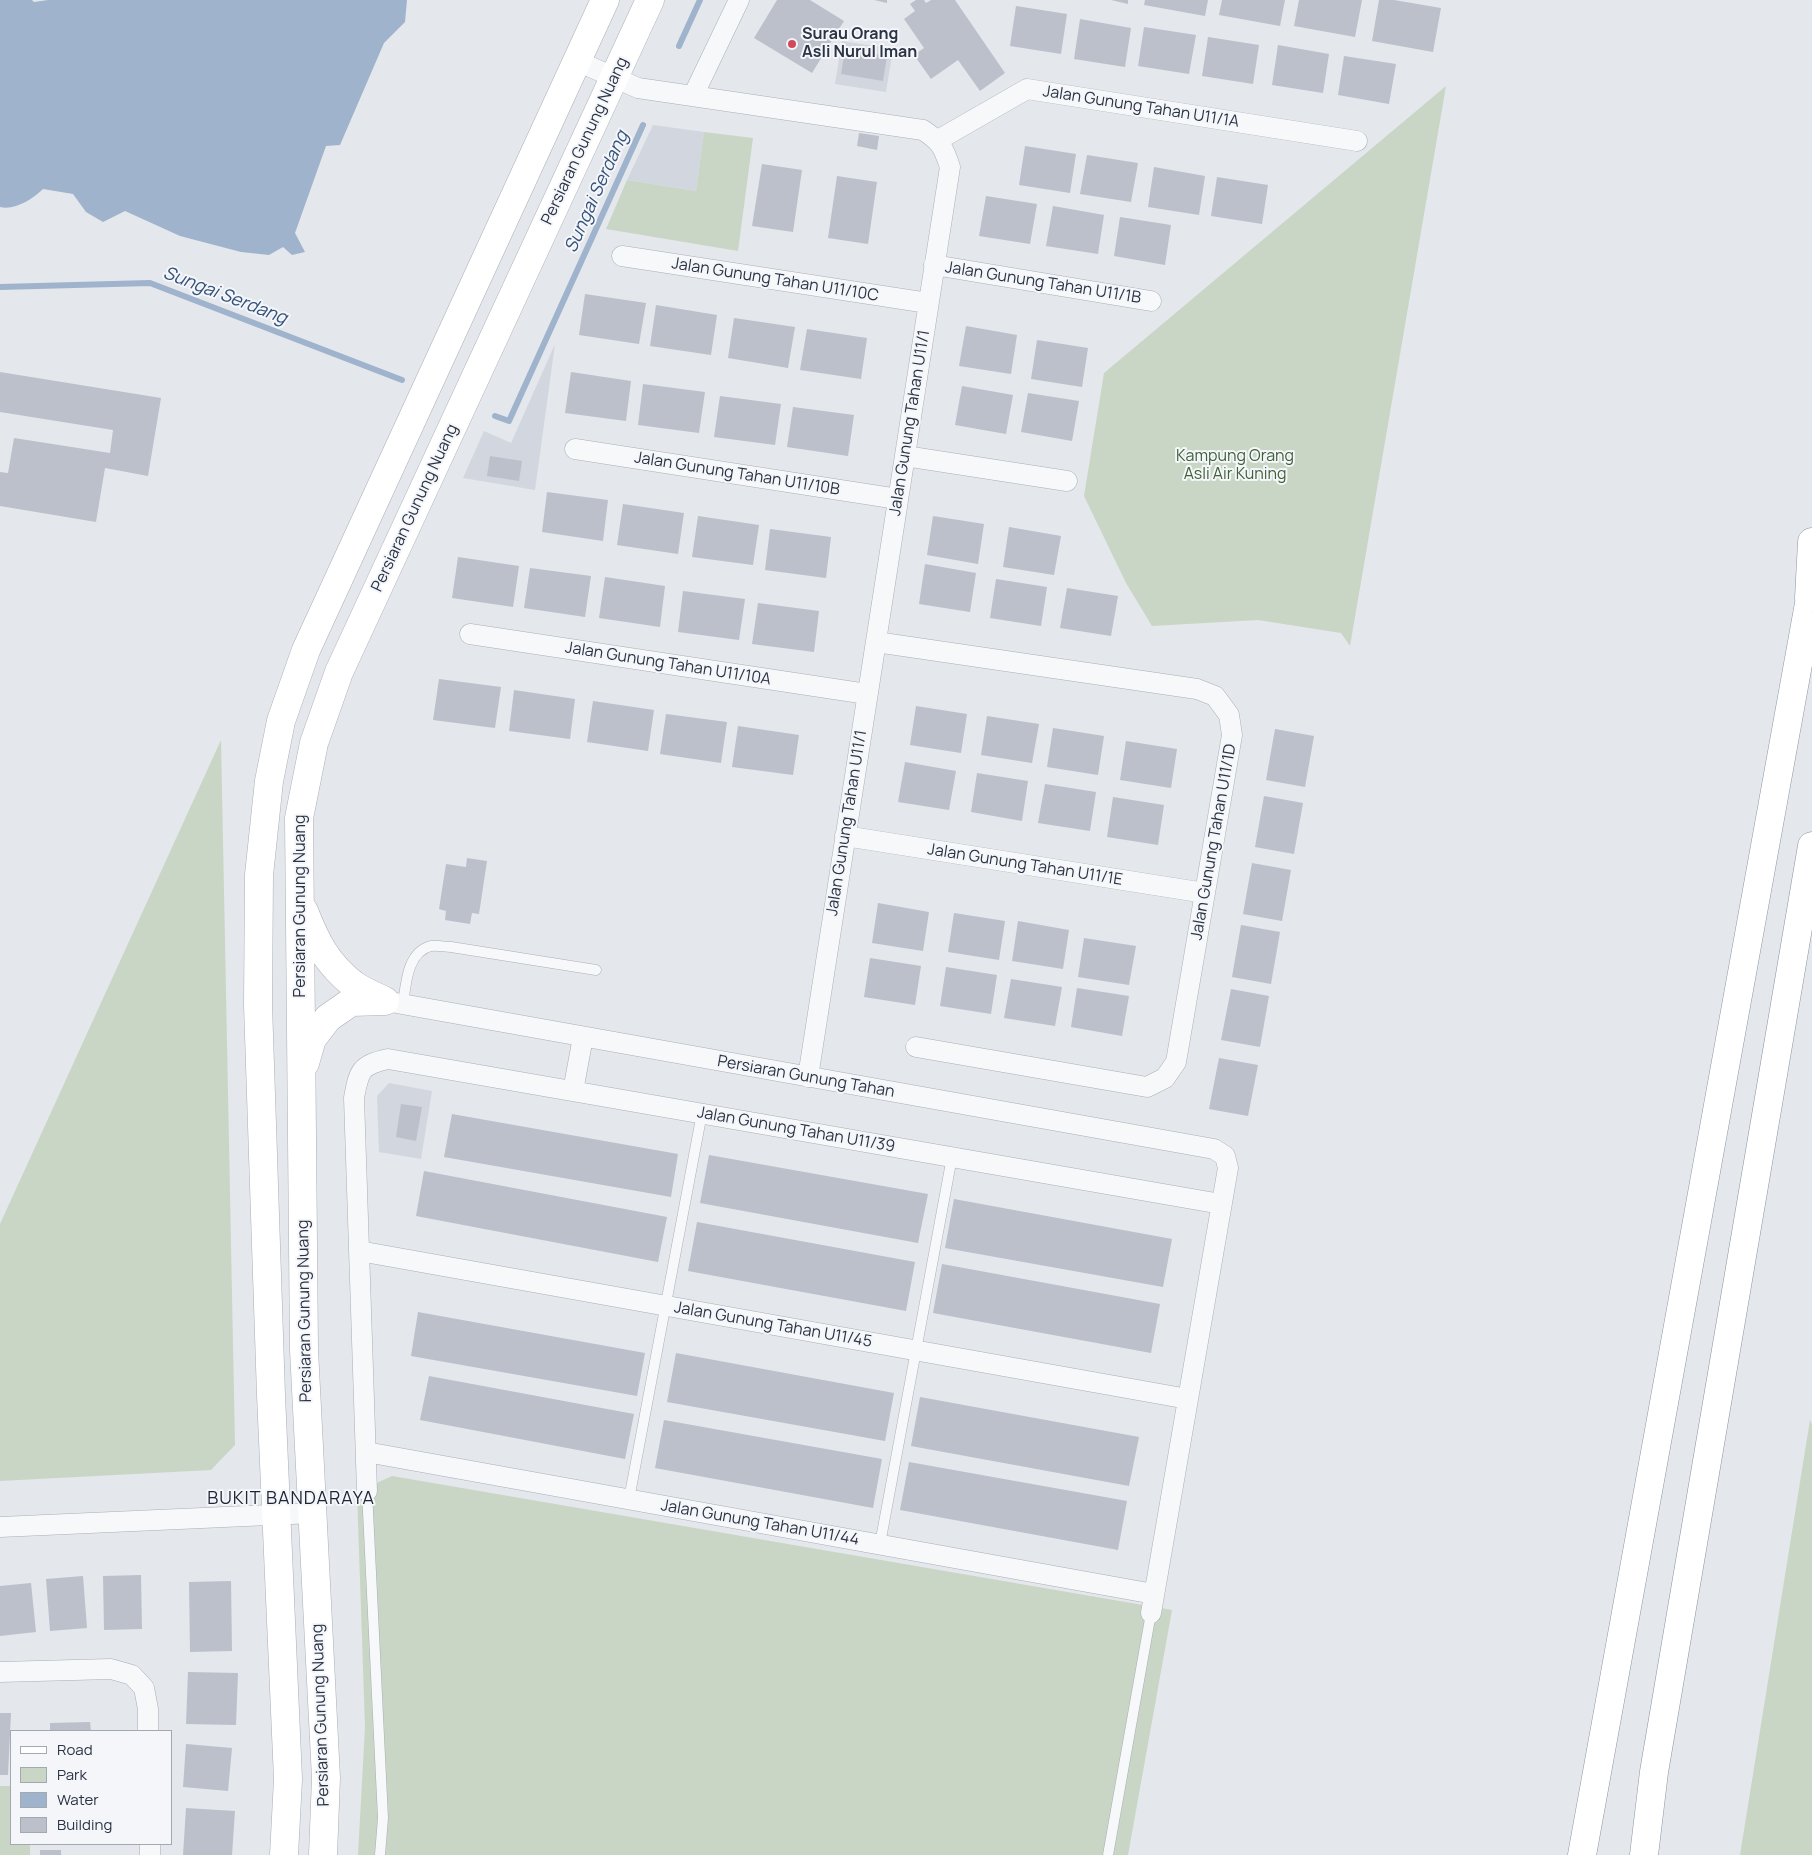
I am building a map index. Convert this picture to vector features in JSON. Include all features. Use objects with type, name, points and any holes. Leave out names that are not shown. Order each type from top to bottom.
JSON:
[{"type":"main road","points":[[284,1855],[288,1779],[258,1006],[259,875],[269,781],[281,721],[306,650],[605,0]]},
{"type":"main road","name":"Persiaran Gunung Nuang","points":[[323,1855],[326,1778],[316,1600],[314,1514],[304,1350],[299,818],[314,743],[340,672],[650,0]]},
{"type":"main road","points":[[1582,1855],[1810,592],[1812,542]]},
{"type":"main road","points":[[1644,1855],[1655,1762],[1812,846]]},
{"type":"main road","points":[[1802,906],[1812,873]]},
{"type":"main road","points":[[299,898],[315,940],[332,966],[355,986],[394,1002]]},
{"type":"main road","points":[[302,1072],[312,1039],[328,1018],[351,1002],[394,1002]]},
{"type":"street","points":[[693,96],[738,0]]},
{"type":"street","points":[[577,61],[638,88],[923,130],[938,140]]},
{"type":"street","name":"Jalan Gunung Tahan U11/1A","points":[[938,140],[1027,89],[1357,141]]},
{"type":"street","name":"Jalan Gunung Tahan U11/1","points":[[808,1077],[950,167],[945,151],[938,140]]},
{"type":"street","name":"Jalan Gunung Tahan U11/10C","points":[[622,256],[928,303]]},
{"type":"street","name":"Jalan Gunung Tahan U11/1B","points":[[934,266],[1151,301]]},
{"type":"street","name":"Jalan Gunung Tahan U11/10B","points":[[575,449],[898,499]]},
{"type":"street","points":[[905,456],[1067,482]]},
{"type":"street","name":"Jalan Gunung Tahan U11/10A","points":[[470,634],[867,694]]},
{"type":"street","name":"Jalan Gunung Tahan U11/1D","points":[[876,642],[1197,690],[1215,696],[1229,715],[1232,735],[1176,1062],[1165,1078],[1147,1087],[916,1047]]},
{"type":"street","name":"Jalan Gunung Tahan U11/1E","points":[[845,836],[1205,893]]},
{"type":"street","name":"Persiaran Gunung Tahan","points":[[394,1002],[1214,1148],[1224,1156],[1228,1168],[1222,1204]]},
{"type":"street","points":[[573,1091],[583,1037]]},
{"type":"street","name":"Jalan Gunung Tahan U11/39","points":[[359,1251],[354,1098],[358,1075],[370,1063],[388,1059],[1222,1204]]},
{"type":"street","points":[[1152,1603],[1222,1204]]},
{"type":"street","points":[[359,1251],[367,1491]]},
{"type":"street","name":"Jalan Gunung Tahan U11/45","points":[[359,1251],[1188,1399]]},
{"type":"street","name":"Jalan Gunung Tahan U11/44","points":[[366,1452],[880,1544],[1152,1603]]},
{"type":"street","points":[[0,1527],[314,1514]]},
{"type":"street","points":[[0,1672],[111,1669],[132,1676],[144,1688],[148,1709],[148,1730]]},
{"type":"lane","points":[[394,1002],[418,954],[431,946],[451,947],[596,970]]},
{"type":"lane","points":[[629,1499],[702,1113]]},
{"type":"lane","points":[[880,1544],[952,1157]]},
{"type":"lane","points":[[367,1491],[384,1818],[380,1855]]},
{"type":"lane","points":[[1108,1855],[1152,1603]]},
{"type":"shaded area","points":[[842,41],[893,49],[886,92],[835,84]]},
{"type":"shaded area","points":[[653,125],[704,132],[696,191],[627,180]]},
{"type":"shaded area","points":[[555,344],[535,490],[463,478],[484,431],[511,443]]},
{"type":"shaded area","points":[[389,1083],[432,1091],[421,1159],[379,1152],[377,1096]]},
{"type":"green space","name":"Kampung Orang Asli Air Kuning","points":[[1446,86],[1350,646],[1341,633],[1258,620],[1152,626],[1126,583],[1084,496],[1104,373]]},
{"type":"green space","points":[[704,132],[753,138],[738,251],[606,229],[627,180],[696,191]]},
{"type":"green space","points":[[221,740],[235,1445],[211,1470],[0,1481],[0,1224]]},
{"type":"green space","points":[[1810,1420],[1812,1425],[1812,1855],[1740,1855]]},
{"type":"green space","points":[[392,1476],[1172,1610],[1128,1855],[358,1855],[365,1727],[357,1492]]},
{"type":"green space","points":[[0,1786],[10,1786],[10,1845],[30,1845],[30,1855],[0,1855]]},
{"type":"water","points":[[0,0],[32,0],[34,2],[48,0],[407,0],[405,22],[384,43],[340,145],[326,146],[295,233],[305,252],[292,255],[283,247],[269,255],[241,252],[180,236],[125,211],[103,222],[86,212],[73,194],[43,189],[34,197],[17,206],[0,207]]},
{"type":"building","points":[[777,0],[810,0],[844,21],[812,73],[754,38]]},
{"type":"building","points":[[874,0],[887,0],[887,3]]},
{"type":"building","points":[[916,0],[924,0],[926,3],[931,0],[955,0],[1005,73],[980,91],[958,60],[931,79],[914,55],[924,48],[904,19],[915,11],[910,4]]},
{"type":"building","points":[[1111,0],[1128,0],[1128,4]]},
{"type":"building","points":[[1145,0],[1208,0],[1205,16],[1144,5]]},
{"type":"building","points":[[1222,0],[1285,0],[1280,26],[1219,15]]},
{"type":"building","points":[[1299,0],[1362,0],[1355,37],[1294,26]]},
{"type":"building","points":[[1379,0],[1394,0],[1441,8],[1433,52],[1372,41]]},
{"type":"building","points":[[1016,6],[1067,14],[1061,54],[1010,46]]},
{"type":"building","points":[[1080,19],[1131,28],[1125,67],[1074,59]]},
{"type":"building","points":[[1144,27],[1196,35],[1189,74],[1138,66]]},
{"type":"building","points":[[1208,37],[1259,45],[1253,84],[1202,76]]},
{"type":"building","points":[[1278,45],[1329,54],[1323,93],[1272,85]]},
{"type":"building","points":[[845,49],[887,56],[883,81],[841,74]]},
{"type":"building","points":[[1344,56],[1396,64],[1389,104],[1338,95]]},
{"type":"building","points":[[859,133],[879,136],[877,150],[857,146]]},
{"type":"building","points":[[1025,146],[1076,154],[1070,193],[1019,185]]},
{"type":"building","points":[[1087,155],[1138,163],[1131,202],[1080,194]]},
{"type":"building","points":[[762,164],[802,170],[793,232],[752,226]]},
{"type":"building","points":[[1154,167],[1205,176],[1199,215],[1148,207]]},
{"type":"building","points":[[837,176],[877,182],[868,244],[828,238]]},
{"type":"building","points":[[1217,177],[1268,185],[1262,224],[1211,216]]},
{"type":"building","points":[[986,196],[1037,204],[1030,244],[979,236]]},
{"type":"building","points":[[1053,206],[1104,215],[1098,254],[1046,246]]},
{"type":"building","points":[[1120,217],[1171,225],[1165,265],[1114,256]]},
{"type":"building","points":[[585,294],[646,303],[639,344],[579,335]]},
{"type":"building","points":[[656,305],[717,315],[711,355],[650,346]]},
{"type":"building","points":[[734,318],[795,327],[788,368],[728,358]]},
{"type":"building","points":[[966,326],[1017,335],[1011,374],[959,366]]},
{"type":"building","points":[[807,329],[867,338],[861,379],[800,370]]},
{"type":"building","points":[[1037,340],[1088,348],[1082,387],[1031,379]]},
{"type":"building","points":[[0,372],[161,398],[148,476],[105,468],[96,522],[0,506],[0,472],[8,473],[14,438],[110,453],[113,430],[0,412]]},
{"type":"building","points":[[571,372],[631,381],[626,421],[565,413]]},
{"type":"building","points":[[643,384],[705,392],[699,433],[638,425]]},
{"type":"building","points":[[962,386],[1013,395],[1006,434],[955,425]]},
{"type":"building","points":[[1028,393],[1079,401],[1072,441],[1021,432]]},
{"type":"building","points":[[720,396],[781,404],[775,445],[714,437]]},
{"type":"building","points":[[793,407],[854,415],[848,456],[787,447]]},
{"type":"building","points":[[490,456],[522,461],[519,481],[487,476]]},
{"type":"building","points":[[547,492],[608,500],[603,541],[542,532]]},
{"type":"building","points":[[623,504],[684,513],[678,554],[617,545]]},
{"type":"building","points":[[698,516],[759,525],[753,565],[692,557]]},
{"type":"building","points":[[933,516],[984,524],[978,564],[927,555]]},
{"type":"building","points":[[1009,527],[1061,536],[1054,575],[1003,567]]},
{"type":"building","points":[[770,529],[831,537],[826,578],[765,570]]},
{"type":"building","points":[[458,557],[519,566],[513,607],[452,598]]},
{"type":"building","points":[[925,564],[976,573],[970,612],[919,604]]},
{"type":"building","points":[[530,568],[591,576],[585,617],[524,608]]},
{"type":"building","points":[[605,577],[665,586],[660,627],[599,618]]},
{"type":"building","points":[[996,579],[1047,587],[1041,626],[990,618]]},
{"type":"building","points":[[1067,588],[1118,596],[1111,636],[1060,628]]},
{"type":"building","points":[[683,591],[745,599],[739,640],[678,632]]},
{"type":"building","points":[[758,603],[819,611],[814,652],[752,644]]},
{"type":"building","points":[[439,679],[501,687],[495,728],[433,720]]},
{"type":"building","points":[[514,690],[575,699],[570,739],[509,731]]},
{"type":"building","points":[[593,701],[654,710],[648,751],[587,742]]},
{"type":"building","points":[[916,706],[967,714],[961,753],[910,745]]},
{"type":"building","points":[[666,714],[727,722],[721,763],[660,754]]},
{"type":"building","points":[[987,716],[1039,724],[1032,763],[981,755]]},
{"type":"building","points":[[738,726],[799,735],[793,775],[732,767]]},
{"type":"building","points":[[1053,728],[1104,736],[1098,775],[1047,767]]},
{"type":"building","points":[[1275,729],[1314,736],[1305,787],[1266,780]]},
{"type":"building","points":[[1126,741],[1177,749],[1171,788],[1120,780]]},
{"type":"building","points":[[905,762],[956,771],[949,810],[898,802]]},
{"type":"building","points":[[977,773],[1028,781],[1022,821],[971,812]]},
{"type":"building","points":[[1045,784],[1096,792],[1090,831],[1038,823]]},
{"type":"building","points":[[1264,796],[1303,803],[1294,854],[1255,847]]},
{"type":"building","points":[[1113,797],[1164,805],[1158,845],[1107,837]]},
{"type":"building","points":[[467,858],[487,861],[479,914],[472,913],[470,924],[445,920],[446,911],[439,909],[446,864],[466,867]]},
{"type":"building","points":[[1252,863],[1291,870],[1282,921],[1243,914]]},
{"type":"building","points":[[878,903],[929,912],[923,951],[872,943]]},
{"type":"building","points":[[954,913],[1005,921],[999,960],[948,952]]},
{"type":"building","points":[[1018,921],[1069,930],[1063,969],[1012,961]]},
{"type":"building","points":[[1241,925],[1280,932],[1271,984],[1232,977]]},
{"type":"building","points":[[1084,938],[1136,946],[1129,985],[1078,977]]},
{"type":"building","points":[[870,958],[921,966],[915,1005],[864,997]]},
{"type":"building","points":[[946,967],[997,975],[991,1014],[940,1006]]},
{"type":"building","points":[[1011,979],[1062,987],[1055,1026],[1004,1018]]},
{"type":"building","points":[[1077,988],[1129,996],[1122,1036],[1071,1027]]},
{"type":"building","points":[[1231,989],[1269,996],[1260,1047],[1221,1040]]},
{"type":"building","points":[[1219,1058],[1258,1065],[1248,1116],[1209,1109]]},
{"type":"building","points":[[401,1104],[422,1107],[416,1141],[396,1137]]},
{"type":"building","points":[[452,1114],[678,1154],[671,1197],[444,1157]]},
{"type":"building","points":[[709,1155],[928,1194],[918,1243],[700,1203]]},
{"type":"building","points":[[424,1171],[667,1217],[658,1262],[416,1216]]},
{"type":"building","points":[[954,1199],[1172,1239],[1163,1287],[945,1248]]},
{"type":"building","points":[[697,1222],[915,1262],[906,1311],[688,1271]]},
{"type":"building","points":[[942,1264],[1160,1304],[1151,1353],[933,1313]]},
{"type":"building","points":[[418,1312],[645,1353],[637,1396],[411,1356]]},
{"type":"building","points":[[676,1353],[894,1393],[885,1441],[667,1402]]},
{"type":"building","points":[[429,1376],[634,1414],[625,1459],[420,1420]]},
{"type":"building","points":[[920,1397],[1139,1437],[1129,1486],[911,1446]]},
{"type":"building","points":[[664,1420],[882,1459],[873,1508],[655,1468]]},
{"type":"building","points":[[909,1462],[1127,1501],[1118,1550],[900,1510]]},
{"type":"building","points":[[141,1575],[142,1629],[104,1630],[103,1576]]},
{"type":"building","points":[[83,1576],[87,1628],[50,1631],[46,1579]]},
{"type":"building","points":[[231,1581],[232,1651],[190,1652],[189,1582]]},
{"type":"building","points":[[31,1583],[36,1632],[0,1636],[0,1586]]},
{"type":"building","points":[[188,1672],[238,1673],[236,1725],[186,1724]]},
{"type":"building","points":[[0,1713],[11,1713],[8,1775],[0,1775]]},
{"type":"building","points":[[90,1722],[91,1730],[50,1730],[50,1723]]},
{"type":"building","points":[[186,1744],[232,1748],[228,1791],[183,1787]]},
{"type":"building","points":[[186,1808],[235,1811],[232,1855],[183,1855]]},
{"type":"building","points":[[40,1850],[61,1850],[61,1855],[40,1855]]},
{"type":"waterway","name":"Sungai Serdang","points":[[679,46],[700,0]]},
{"type":"waterway","name":"Sungai Serdang","points":[[495,416],[509,421],[643,125]]},
{"type":"waterway","name":"Sungai Serdang","points":[[0,287],[150,283],[402,380]]},
{"type":"place","name":"Surau Orang Asli Nurul Iman","points":[[792,44]]},
{"type":"district","name":"BUKIT BANDARAYA","points":[[291,1499]]}]
